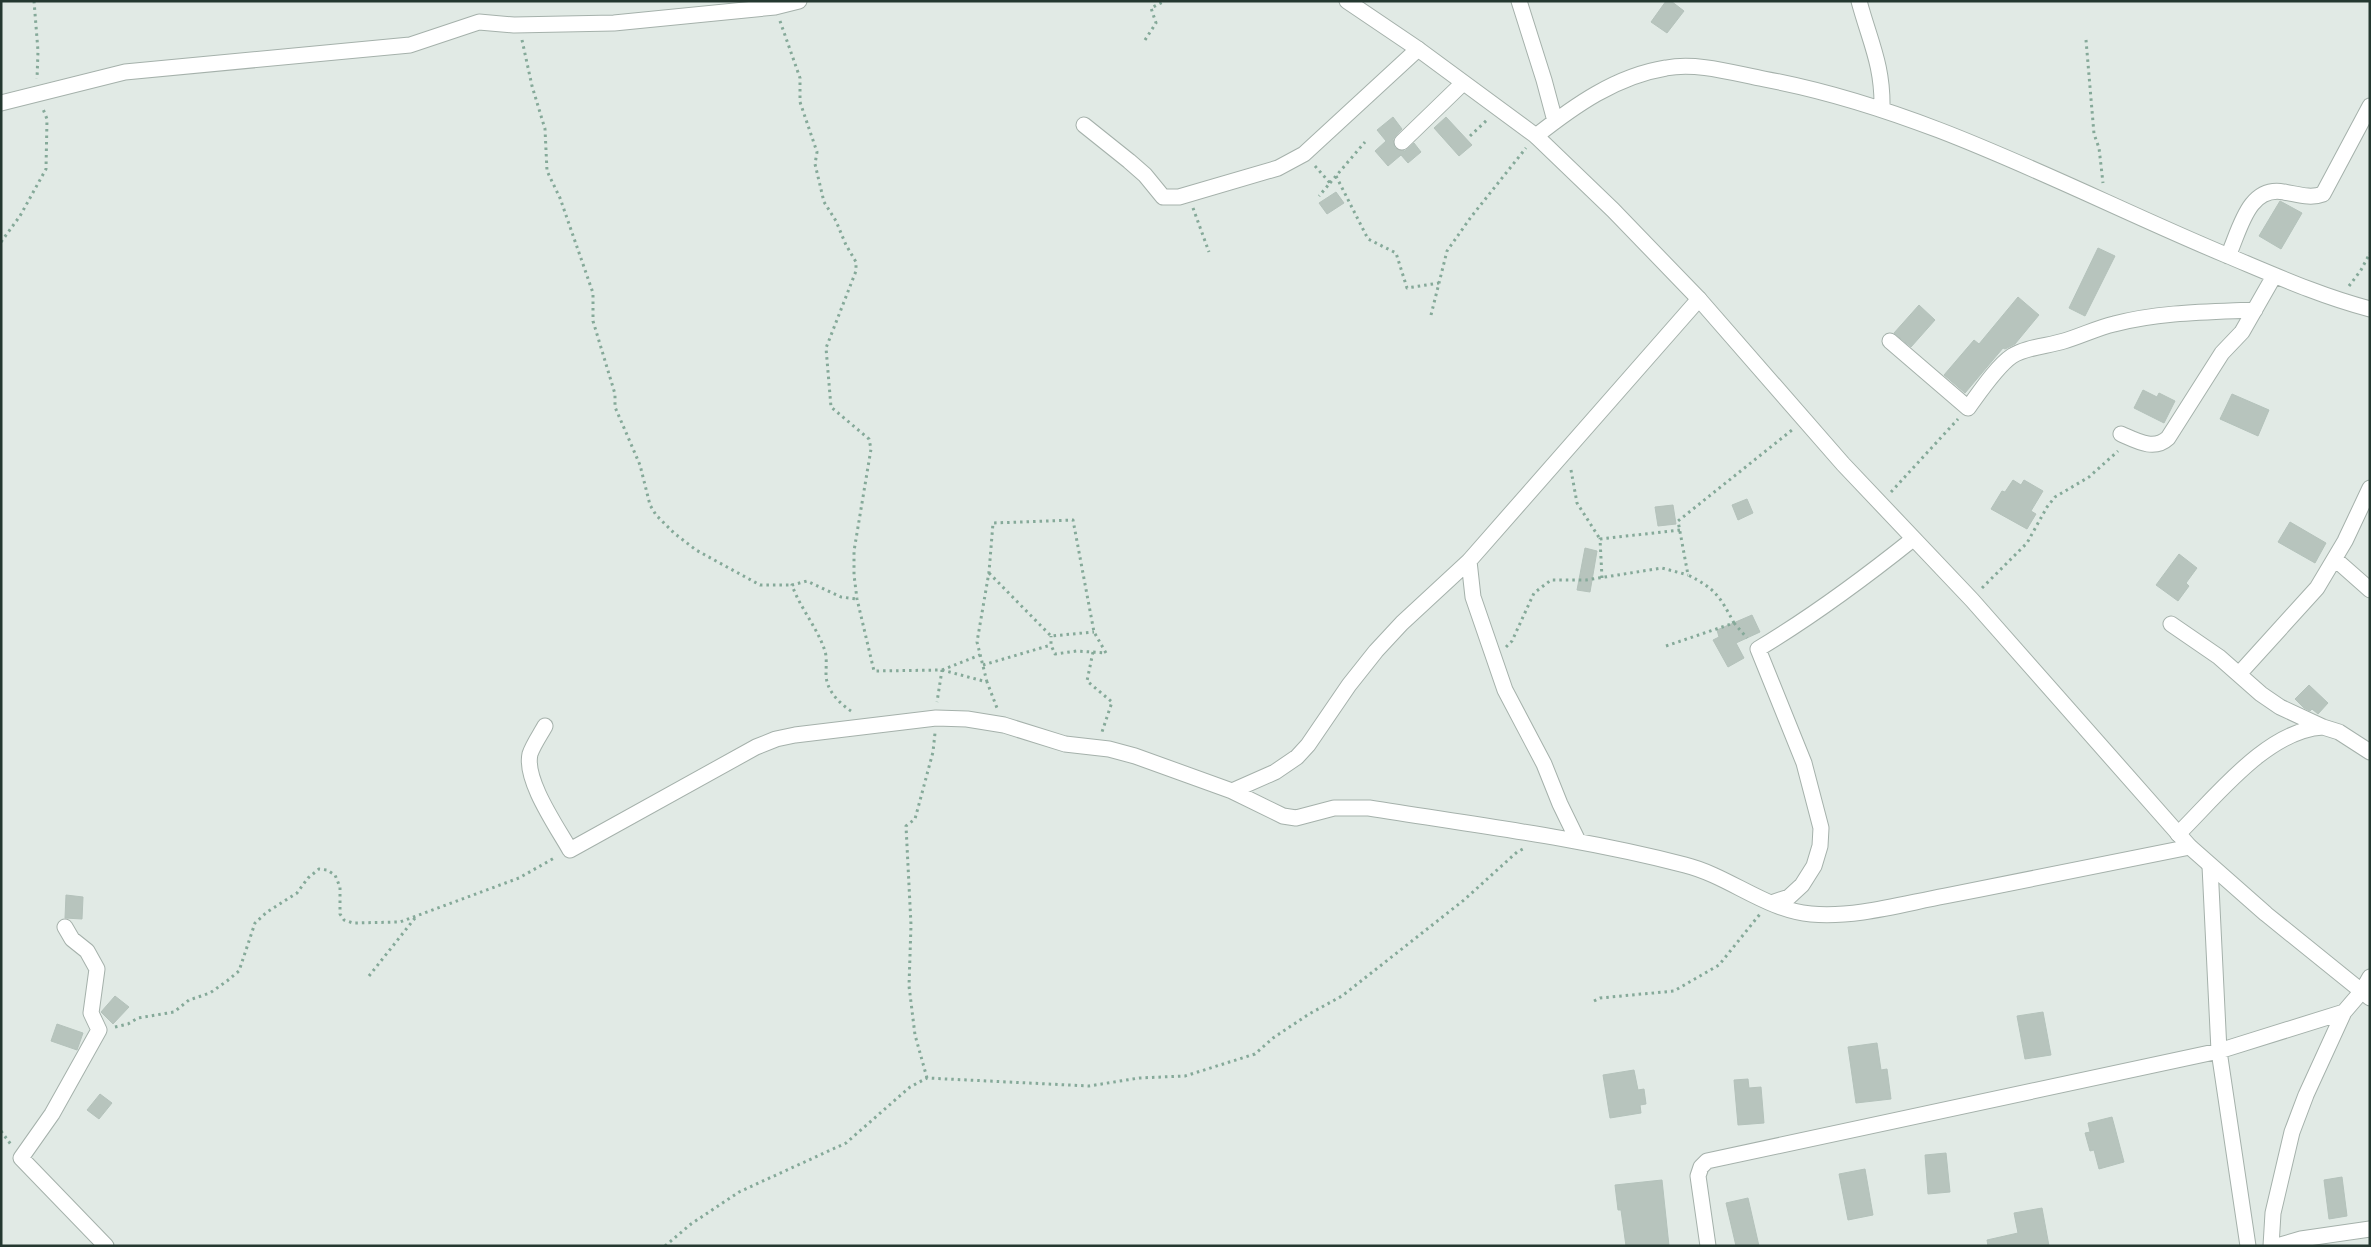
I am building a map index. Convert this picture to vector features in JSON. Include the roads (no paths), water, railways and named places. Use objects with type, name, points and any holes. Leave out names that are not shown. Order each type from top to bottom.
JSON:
[{"type":"street","points":[[1,103],[125,72],[410,45],[479,22],[525,25],[614,24],[774,7],[799,1]]},
{"type":"street","points":[[1347,1],[1418,49],[1536,136],[1613,210],[1699,299],[1805,421],[1913,539],[1972,600],[2190,847],[2210,866],[2366,994]]},
{"type":"street","points":[[1519,1],[1555,121]]},
{"type":"street","points":[[1859,1],[1879,65],[1882,85],[1882,109]]},
{"type":"street","points":[[1084,125],[1130,161],[1145,175],[1163,197],[1170,198],[1278,168],[1304,154],[1418,49]]},
{"type":"street","points":[[1536,136],[1588,98],[1629,77],[1667,67],[1707,68],[1814,88],[1882,109],[2029,168],[2104,203],[2274,276],[2363,307]]},
{"type":"street","points":[[1402,142],[1463,83]]},
{"type":"street","points":[[2228,256],[2251,203],[2259,195],[2281,191],[2315,197],[2323,194],[2370,106]]},
{"type":"street","points":[[2126,436],[2153,446],[2161,445],[2168,438],[2222,353],[2242,332],[2274,276]]},
{"type":"street","points":[[1232,791],[1274,772],[1297,757],[1308,745],[1349,684],[1376,651],[1402,623],[1469,561],[1699,299]]},
{"type":"street","points":[[1890,342],[1968,408],[1984,386],[2012,356],[2028,350],[2140,318],[2180,313],[2255,310]]},
{"type":"street","points":[[2239,674],[2317,588],[2356,520],[2370,488]]},
{"type":"street","points":[[1771,903],[1789,897],[1802,885],[1814,866],[1820,846],[1821,828],[1804,764],[1758,649],[1800,624],[1846,592],[1913,539]]},
{"type":"street","points":[[2335,559],[2370,590]]},
{"type":"street","points":[[1469,561],[1474,597],[1505,690],[1544,764],[1560,804],[1578,841]]},
{"type":"street","points":[[2171,624],[2280,707],[2323,727],[2339,732],[2370,752]]},
{"type":"street","points":[[545,726],[530,753],[529,768],[538,790],[570,850],[756,747],[776,739],[867,725],[936,718],[967,719],[1004,724],[1065,744],[1109,749],[1135,756],[1232,791],[1283,816],[1296,818],[1342,807],[1369,808],[1620,849],[1699,869],[1771,903],[1803,913],[1844,913],[2016,882],[2190,847]]},
{"type":"street","points":[[2178,834],[2234,778],[2278,742],[2309,728],[2323,727]]},
{"type":"street","points":[[2210,866],[2219,1050],[2248,1246]]},
{"type":"street","points":[[65,927],[72,938],[87,951],[98,969],[92,1013],[99,1030],[56,1106],[21,1158],[106,1246]]},
{"type":"street","points":[[1708,1246],[1698,1176],[1701,1168],[1707,1162],[2219,1050],[2344,1012],[2366,994],[2370,977]]},
{"type":"street","points":[[2271,1246],[2273,1212],[2292,1132],[2306,1095],[2344,1012]]},
{"type":"street","points":[[2277,1246],[2309,1237],[2370,1228]]}]
